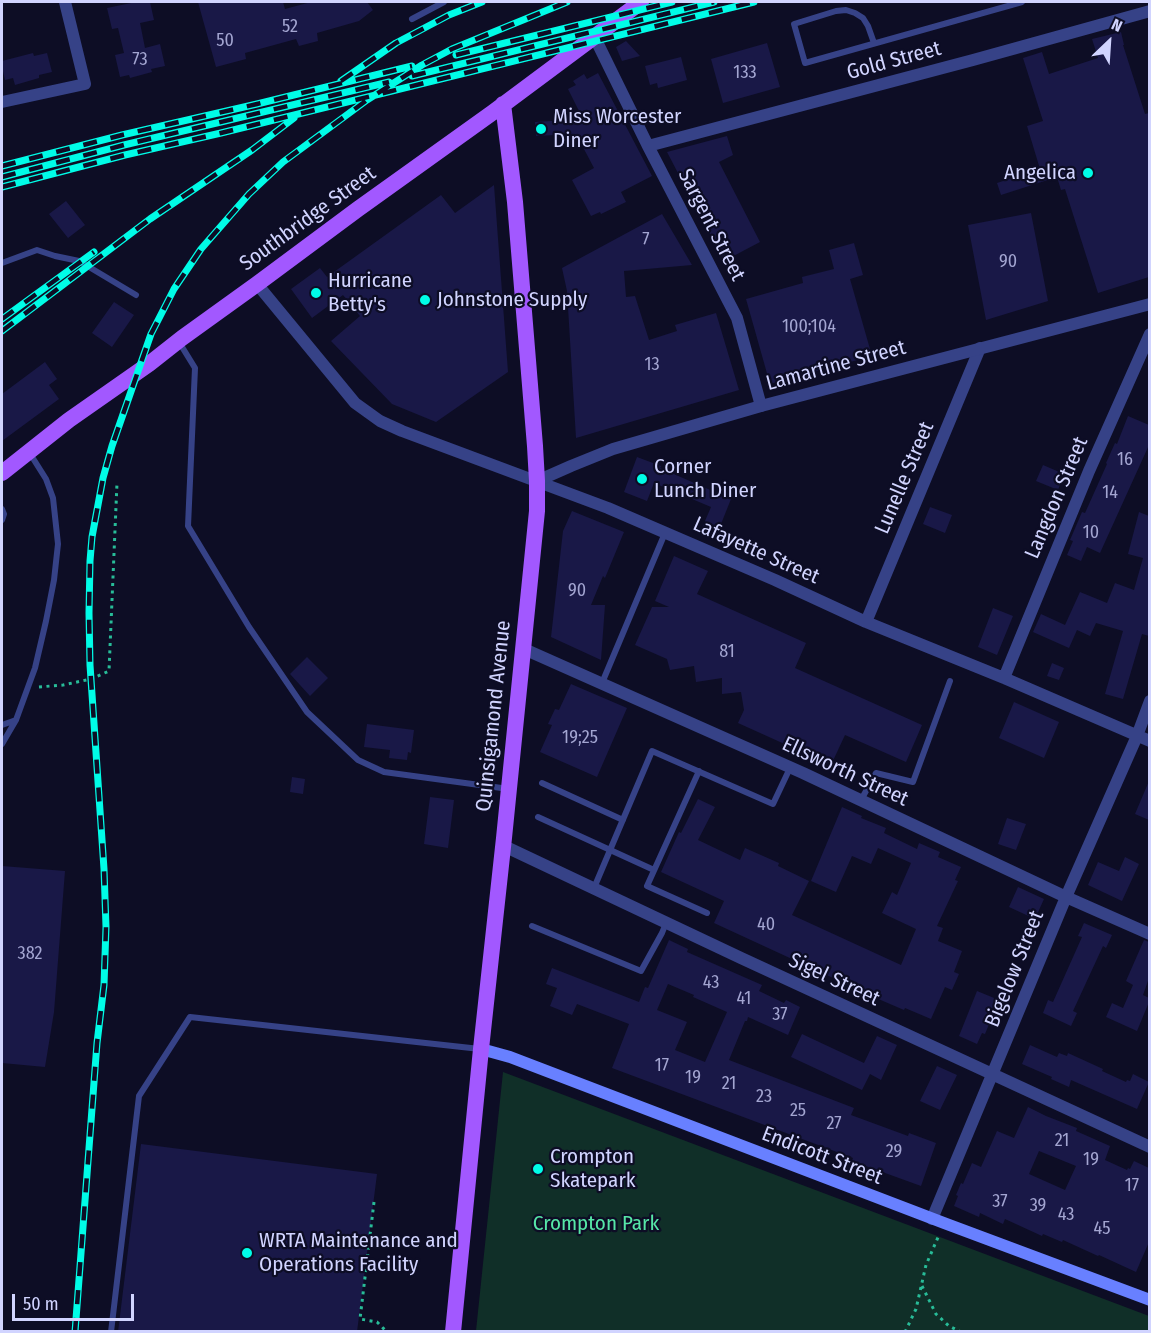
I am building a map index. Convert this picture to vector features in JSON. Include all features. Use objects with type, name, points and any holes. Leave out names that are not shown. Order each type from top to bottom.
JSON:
[{"type":"main road","name":"Southbridge Street","points":[[2,473],[69,420],[149,364],[641,2]]},
{"type":"main road","name":"Quinsigamond Avenue","points":[[453,1332],[536,536],[537,481],[515,202],[503,104]]},
{"type":"main road","name":"Endicott Street","points":[[481,1049],[510,1057],[1149,1300]]},
{"type":"street","points":[[2,102],[86,84],[65,2]]},
{"type":"street","name":"Gold Street","points":[[648,146],[1149,11]]},
{"type":"street","name":"Sargent Street","points":[[594,36],[737,318],[761,406]]},
{"type":"street","name":"Lafayette Street","points":[[258,284],[355,403],[371,415],[402,431],[598,504],[866,622],[1004,678],[1149,741]]},
{"type":"street","name":"Lamartine Street","points":[[537,481],[613,449],[761,406],[1149,304]]},
{"type":"street","name":"Langdon Street","points":[[1004,678],[1089,471],[1149,334]]},
{"type":"street","name":"Lunelle Street","points":[[866,622],[980,348]]},
{"type":"street","name":"Ellsworth Street","points":[[524,648],[861,800],[1149,934]]},
{"type":"street","name":"Bigelow Street","points":[[932,1219],[1066,897],[1137,736],[1149,701]]},
{"type":"street","name":"Sigel Street","points":[[504,846],[1149,1147]]},
{"type":"lane","points":[[412,19],[444,2]]},
{"type":"lane","points":[[874,43],[868,26],[862,18],[846,10],[836,10],[794,24],[806,63],[1022,2]]},
{"type":"lane","points":[[2,263],[37,250],[79,261],[136,295]]},
{"type":"lane","points":[[178,341],[195,368],[188,526],[249,627],[307,712],[358,760],[384,772],[510,789]]},
{"type":"lane","points":[[2,744],[16,720],[28,688],[46,621],[58,544],[53,498],[46,479],[29,452]]},
{"type":"lane","points":[[2,508],[4,514],[2,519]]},
{"type":"lane","points":[[602,683],[665,533]]},
{"type":"lane","points":[[861,800],[876,772],[913,782],[950,681]]},
{"type":"lane","points":[[2,725],[16,720]]},
{"type":"lane","points":[[594,888],[652,751],[773,804],[790,768]]},
{"type":"lane","points":[[699,771],[647,886],[707,913]]},
{"type":"lane","points":[[542,783],[623,820]]},
{"type":"lane","points":[[538,818],[654,870]]},
{"type":"lane","points":[[532,926],[641,971],[666,922]]},
{"type":"lane","points":[[111,1332],[139,1096],[190,1017],[481,1049]]},
{"type":"path","points":[[28,688],[63,685],[91,679],[109,671],[117,483]]},
{"type":"path","points":[[374,1202],[360,1319],[377,1322],[385,1332]]},
{"type":"path","points":[[905,1332],[916,1309],[926,1265],[939,1235]]},
{"type":"path","points":[[921,1284],[936,1314],[949,1326],[961,1332]]},
{"type":"path","points":[[996,1332],[1000,1330],[1005,1332]]},
{"type":"green space","name":"Crompton Park","points":[[503,1072],[1149,1316],[1149,1331],[476,1331]]},
{"type":"building","points":[[136,2],[150,2],[154,20],[140,23],[145,48],[160,44],[165,66],[130,78],[129,75],[120,77],[115,55],[124,53],[118,28],[112,29],[107,8]]},
{"type":"building","points":[[198,2],[283,2],[285,9],[311,2],[367,2],[373,10],[359,21],[317,33],[318,41],[299,46],[296,39],[245,53],[246,59],[216,67]]},
{"type":"building","name":"Angelica","points":[[1121,32],[1145,114],[1149,113],[1149,277],[1098,293],[1065,189],[1061,190],[1057,177],[1001,195],[997,183],[1040,169],[1027,126],[1043,121],[1023,58],[1042,52],[1049,74],[1098,58],[1092,39]]},
{"type":"building","points":[[626,41],[640,56],[622,61],[616,47]]},
{"type":"building","points":[[767,43],[780,87],[723,103],[711,59]]},
{"type":"building","points":[[33,53],[34,56],[47,53],[52,72],[15,85],[13,78],[5,80],[2,61]]},
{"type":"building","points":[[681,57],[687,80],[658,88],[657,83],[650,85],[645,66]]},
{"type":"building","points":[[598,73],[652,176],[621,192],[626,202],[601,214],[600,212],[591,216],[572,180],[594,168],[576,134],[536,136],[535,122],[583,119],[568,89],[576,85],[573,81],[584,74],[587,79]]},
{"type":"building","points":[[727,136],[733,155],[719,162],[760,242],[724,261],[667,152]]},
{"type":"building","name":"Johnstone Supply","points":[[494,185],[508,372],[436,422],[392,404],[331,341],[360,316],[343,295],[312,318],[291,289],[320,268],[327,277],[441,195],[455,213]]},
{"type":"building","points":[[66,201],[85,225],[68,238],[49,214]]},
{"type":"building","points":[[1031,213],[1048,301],[986,320],[968,225]]},
{"type":"building","points":[[662,214],[692,265],[624,271],[626,297],[635,296],[649,340],[677,331],[675,325],[716,313],[739,390],[576,438],[567,291],[562,268]]},
{"type":"building","points":[[854,243],[863,275],[850,279],[872,356],[770,384],[746,299],[803,283],[802,277],[834,269],[829,250]]},
{"type":"building","points":[[114,302],[134,315],[112,347],[92,333]]},
{"type":"building","points":[[45,362],[57,379],[49,385],[59,399],[2,441],[2,394]]},
{"type":"building","points":[[1128,416],[1149,425],[1149,445],[1100,553],[1087,547],[1081,561],[1067,555],[1073,541],[1070,540],[1082,512],[1085,513]]},
{"type":"building","points":[[637,457],[731,499],[717,534],[702,528],[711,507],[654,483],[647,501],[624,492]]},
{"type":"building","points":[[1043,465],[1064,474],[1058,490],[1036,481]]},
{"type":"building","points":[[930,507],[952,515],[945,533],[923,524]]},
{"type":"building","points":[[572,511],[624,532],[591,605],[605,605],[601,660],[551,637],[563,531]]},
{"type":"building","points":[[1139,512],[1149,516],[1149,636],[1142,634],[1123,699],[1105,694],[1123,631],[1096,623],[1090,636],[1077,630],[1069,648],[1033,632],[1041,614],[1065,625],[1080,592],[1107,603],[1115,583],[1134,590],[1143,558],[1128,554]]},
{"type":"building","points":[[674,556],[708,571],[697,594],[806,643],[795,668],[922,725],[906,762],[845,735],[831,765],[738,723],[744,710],[741,692],[722,694],[722,678],[696,682],[694,666],[670,670],[667,659],[635,645],[652,607],[669,607],[655,601]]},
{"type":"building","points":[[993,608],[1013,616],[997,655],[978,647]]},
{"type":"building","points":[[307,657],[328,678],[310,696],[290,674]]},
{"type":"building","points":[[1052,663],[1064,668],[1059,680],[1047,676]]},
{"type":"building","points":[[571,684],[627,708],[597,777],[540,752],[552,725],[548,724],[555,709],[559,710]]},
{"type":"building","points":[[1014,702],[1059,722],[1044,758],[999,738]]},
{"type":"building","points":[[367,724],[414,730],[411,753],[408,752],[407,760],[389,758],[390,750],[364,747]]},
{"type":"building","points":[[292,777],[305,779],[303,794],[290,792]]},
{"type":"building","points":[[1149,781],[1149,820],[1135,814]]},
{"type":"building","points":[[430,797],[454,800],[448,848],[424,844]]},
{"type":"building","points":[[698,799],[715,807],[698,840],[740,860],[745,848],[779,863],[778,866],[809,881],[792,915],[901,965],[916,929],[882,913],[892,892],[897,895],[911,863],[878,848],[871,864],[852,856],[836,892],[811,881],[842,807],[886,828],[884,833],[917,849],[919,843],[940,852],[938,857],[961,867],[955,880],[958,881],[937,926],[943,928],[938,941],[962,951],[954,972],[959,974],[952,990],[945,987],[931,1019],[883,1001],[714,923],[724,901],[661,872],[679,832],[681,833]]},
{"type":"building","points":[[1007,818],[1026,824],[1016,850],[998,844]]},
{"type":"building","points":[[1125,857],[1139,864],[1122,901],[1088,885],[1098,862],[1119,871]]},
{"type":"building","points":[[2,866],[65,871],[54,1012],[45,1067],[2,1063]]},
{"type":"building","points":[[1018,887],[1044,899],[1035,919],[1009,907]]},
{"type":"building","points":[[1084,923],[1112,935],[1106,948],[1103,946],[1073,1011],[1077,1013],[1071,1026],[1043,1013],[1048,1000],[1053,1002],[1082,937],[1078,936]]},
{"type":"building","points":[[669,940],[688,949],[687,952],[762,985],[759,991],[784,1003],[786,1000],[800,1007],[788,1035],[748,1017],[729,1060],[854,1108],[851,1115],[908,1136],[909,1133],[936,1143],[921,1186],[852,1161],[853,1158],[612,1068],[629,1024],[577,1004],[572,1015],[550,1006],[557,988],[546,984],[552,968],[639,1002],[645,987],[648,988]],"holes":[[[668,984],[694,995],[693,997],[727,1012],[705,1062],[675,1050],[687,1022],[657,1010]]]},
{"type":"building","points":[[1144,940],[1149,942],[1149,978],[1143,995],[1149,998],[1149,1002],[1137,1031],[1106,1017],[1112,1003],[1123,1008],[1133,985],[1126,981]]},
{"type":"building","points":[[977,991],[999,1000],[985,1034],[982,1033],[977,1044],[959,1036]]},
{"type":"building","points":[[802,1034],[864,1063],[877,1036],[897,1045],[881,1080],[870,1074],[862,1090],[791,1057]]},
{"type":"building","points":[[1030,1045],[1057,1057],[1059,1053],[1067,1056],[1068,1053],[1126,1082],[1130,1081],[1133,1074],[1149,1082],[1137,1109],[1071,1080],[1069,1087],[1022,1064]]},
{"type":"building","points":[[937,1066],[957,1075],[940,1110],[920,1101]]},
{"type":"building","points":[[1028,1107],[1077,1128],[1076,1131],[1110,1146],[1105,1160],[1127,1170],[1134,1161],[1149,1168],[1149,1242],[1136,1272],[1063,1240],[1062,1242],[1043,1234],[1042,1236],[1005,1219],[1003,1224],[980,1213],[979,1217],[954,1206],[961,1183],[963,1184],[972,1163],[981,1167],[997,1131],[1014,1138]],"holes":[[[1039,1151],[1076,1166],[1065,1190],[1029,1174]]]},
{"type":"building","name":"WRTA Maintenance and Operations Facility","points":[[141,1144],[377,1174],[357,1332],[118,1332]]},
{"type":"railway","points":[[341,81],[396,43],[449,15],[482,2]]},
{"type":"railway","points":[[75,1332],[97,1043],[104,985],[106,927],[90,665],[90,561],[103,478],[151,334],[174,289],[201,249],[249,194],[283,162],[367,100],[422,65],[452,49],[567,2]]},
{"type":"railway","points":[[456,55],[672,2]]},
{"type":"railway","points":[[412,76],[714,2]]},
{"type":"railway","points":[[2,187],[754,2]]},
{"type":"railway","points":[[2,166],[412,66]]},
{"type":"railway","points":[[2,177],[124,145],[389,82]]},
{"type":"railway","points":[[2,331],[150,219],[252,150],[294,118]]},
{"type":"railway","points":[[2,319],[94,252]]},
{"type":"place","name":"Miss Worcester Diner","points":[[541,129]]},
{"type":"place","name":"Angelica","points":[[1088,173]]},
{"type":"place","name":"Hurricane Betty's","points":[[316,293]]},
{"type":"place","name":"Johnstone Supply","points":[[425,300]]},
{"type":"place","name":"Corner Lunch Diner","points":[[642,479]]},
{"type":"place","name":"Crompton Skatepark","points":[[538,1169]]},
{"type":"place","name":"WRTA Maintenance and Operations Facility","points":[[247,1253]]}]
